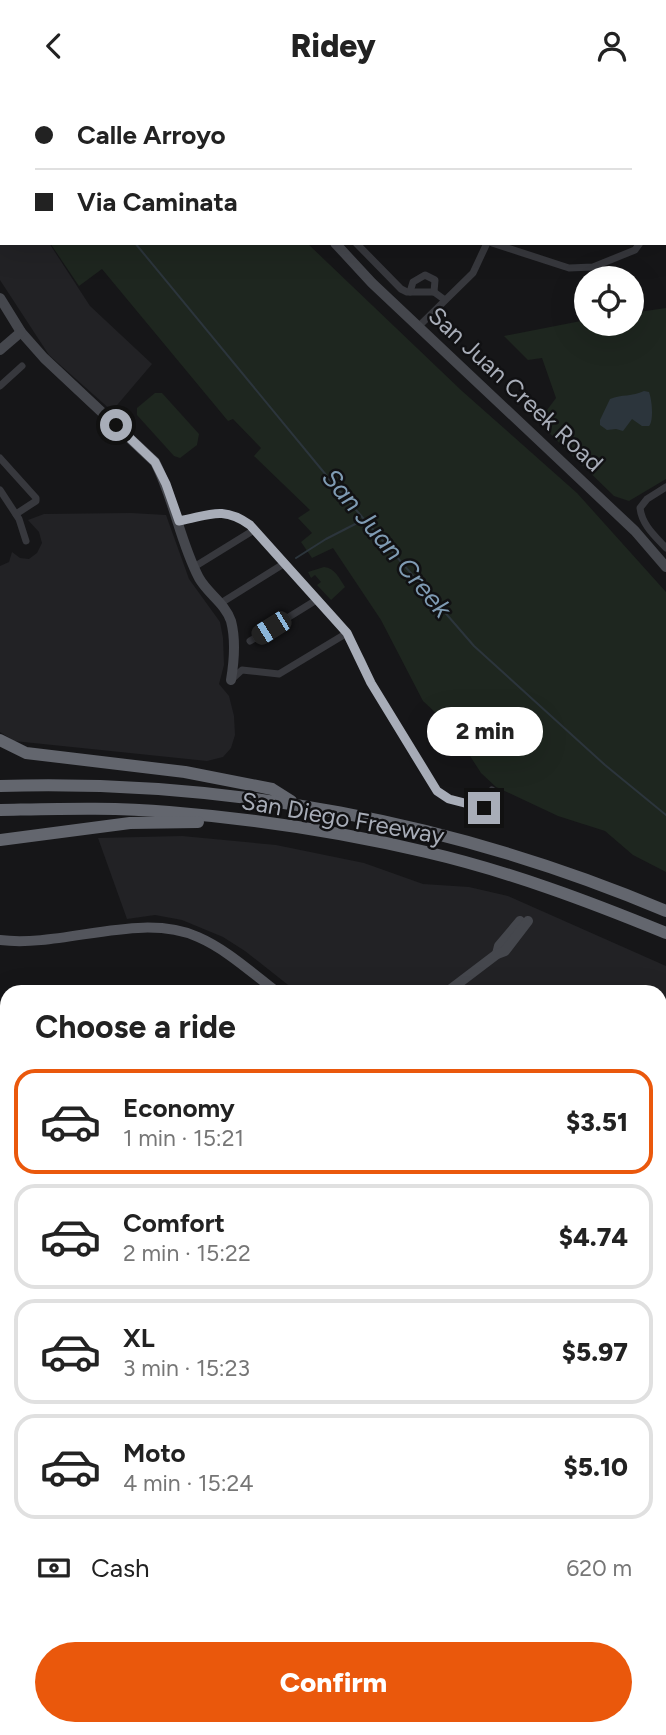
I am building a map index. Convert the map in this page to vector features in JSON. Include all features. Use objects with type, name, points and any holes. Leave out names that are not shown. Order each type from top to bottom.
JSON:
[{"type":"highway","points":[[0,740],[26,753],[185,772],[272,789],[295,804]]},
{"type":"highway","name":"San Diego Freeway","points":[[0,786],[149,788],[205,792],[295,804],[401,824],[510,853],[590,880],[666,911]]},
{"type":"highway","name":"San Diego Freeway","points":[[0,810],[168,812],[360,837],[428,852],[581,899],[666,933]]},
{"type":"highway","points":[[0,840],[130,823],[240,820]]},
{"type":"main road","points":[[0,940],[24,942],[138,929],[171,929],[193,935],[211,944],[267,985]]},
{"type":"street","name":"San Juan Creek Road","points":[[337,245],[366,277],[628,523],[666,567]]},
{"type":"street","points":[[358,245],[401,289],[410,292],[434,292],[445,300]]},
{"type":"street","points":[[419,326],[473,273],[489,245]]},
{"type":"street","points":[[496,245],[569,268],[593,267],[635,250],[639,245]]},
{"type":"street","points":[[410,292],[413,282],[425,275],[435,280],[434,292]]},
{"type":"street","points":[[0,298],[21,332],[44,358],[155,462],[183,520],[194,567],[203,585],[221,603],[230,620],[233,635],[231,680]]},
{"type":"street","points":[[0,350],[21,332]]},
{"type":"street","points":[[0,386],[22,366]]},
{"type":"street","points":[[0,458],[36,498],[36,501],[16,514]]},
{"type":"street","points":[[666,487],[647,499],[640,508],[641,517],[666,548]]},
{"type":"street","points":[[0,490],[16,514],[26,541]]},
{"type":"street","points":[[183,520],[218,512],[233,515],[248,523],[347,633],[371,683],[437,791],[449,799],[484,808],[492,790]]},
{"type":"street","points":[[194,567],[254,530]]},
{"type":"street","points":[[221,603],[285,563]]},
{"type":"street","points":[[250,641],[318,599]]},
{"type":"street","points":[[231,680],[242,670],[279,674],[347,633]]},
{"type":"street","points":[[455,985],[497,954],[499,946],[526,919]]},
{"type":"shaded area","points":[[0,245],[50,245],[90,306],[152,364],[112,411],[49,355],[0,280]]},
{"type":"shaded area","points":[[51,245],[309,245],[462,391],[577,493],[666,592],[666,872],[633,855],[605,831],[558,816],[496,787],[481,773],[452,728],[423,701],[381,620],[333,548],[312,558],[301,542],[312,533],[298,518],[310,510],[254,456],[261,448],[233,419],[228,421],[102,269],[79,286]]},
{"type":"shaded area","points":[[666,308],[666,479],[629,501],[614,496],[538,422],[556,398],[542,358],[528,360],[504,336],[574,322],[574,336],[644,336],[644,311]]},
{"type":"shaded area","points":[[649,392],[651,400],[652,415],[649,426],[642,426],[632,419],[623,431],[607,430],[600,425],[610,399]]},
{"type":"shaded area","points":[[155,393],[162,393],[199,434],[197,445],[180,458],[174,456],[137,415],[137,408]]},
{"type":"shaded area","points":[[44,514],[166,515],[189,579],[220,622],[224,665],[219,684],[229,696],[235,735],[231,748],[223,757],[207,761],[14,741],[0,732],[0,566],[9,562],[12,552],[20,558],[29,559],[37,553],[42,543],[39,532],[28,520]]},
{"type":"shaded area","points":[[324,567],[334,571],[345,587],[331,600],[317,585],[321,582],[315,575],[311,578],[308,572]]},
{"type":"shaded area","points":[[182,836],[276,845],[364,863],[423,884],[469,887],[508,896],[666,966],[666,985],[288,985],[223,937],[182,920],[155,915],[127,919],[98,838]]},
{"type":"waterway","name":"San Juan Creek","points":[[137,245],[331,481],[474,646],[605,765],[666,815]]},
{"type":"waterway","points":[[296,558],[365,519]]},
{"type":"route","points":[[116,425],[155,462],[179,521],[218,512],[233,515],[250,525],[347,633],[371,683],[437,791],[449,799],[484,808]]}]
